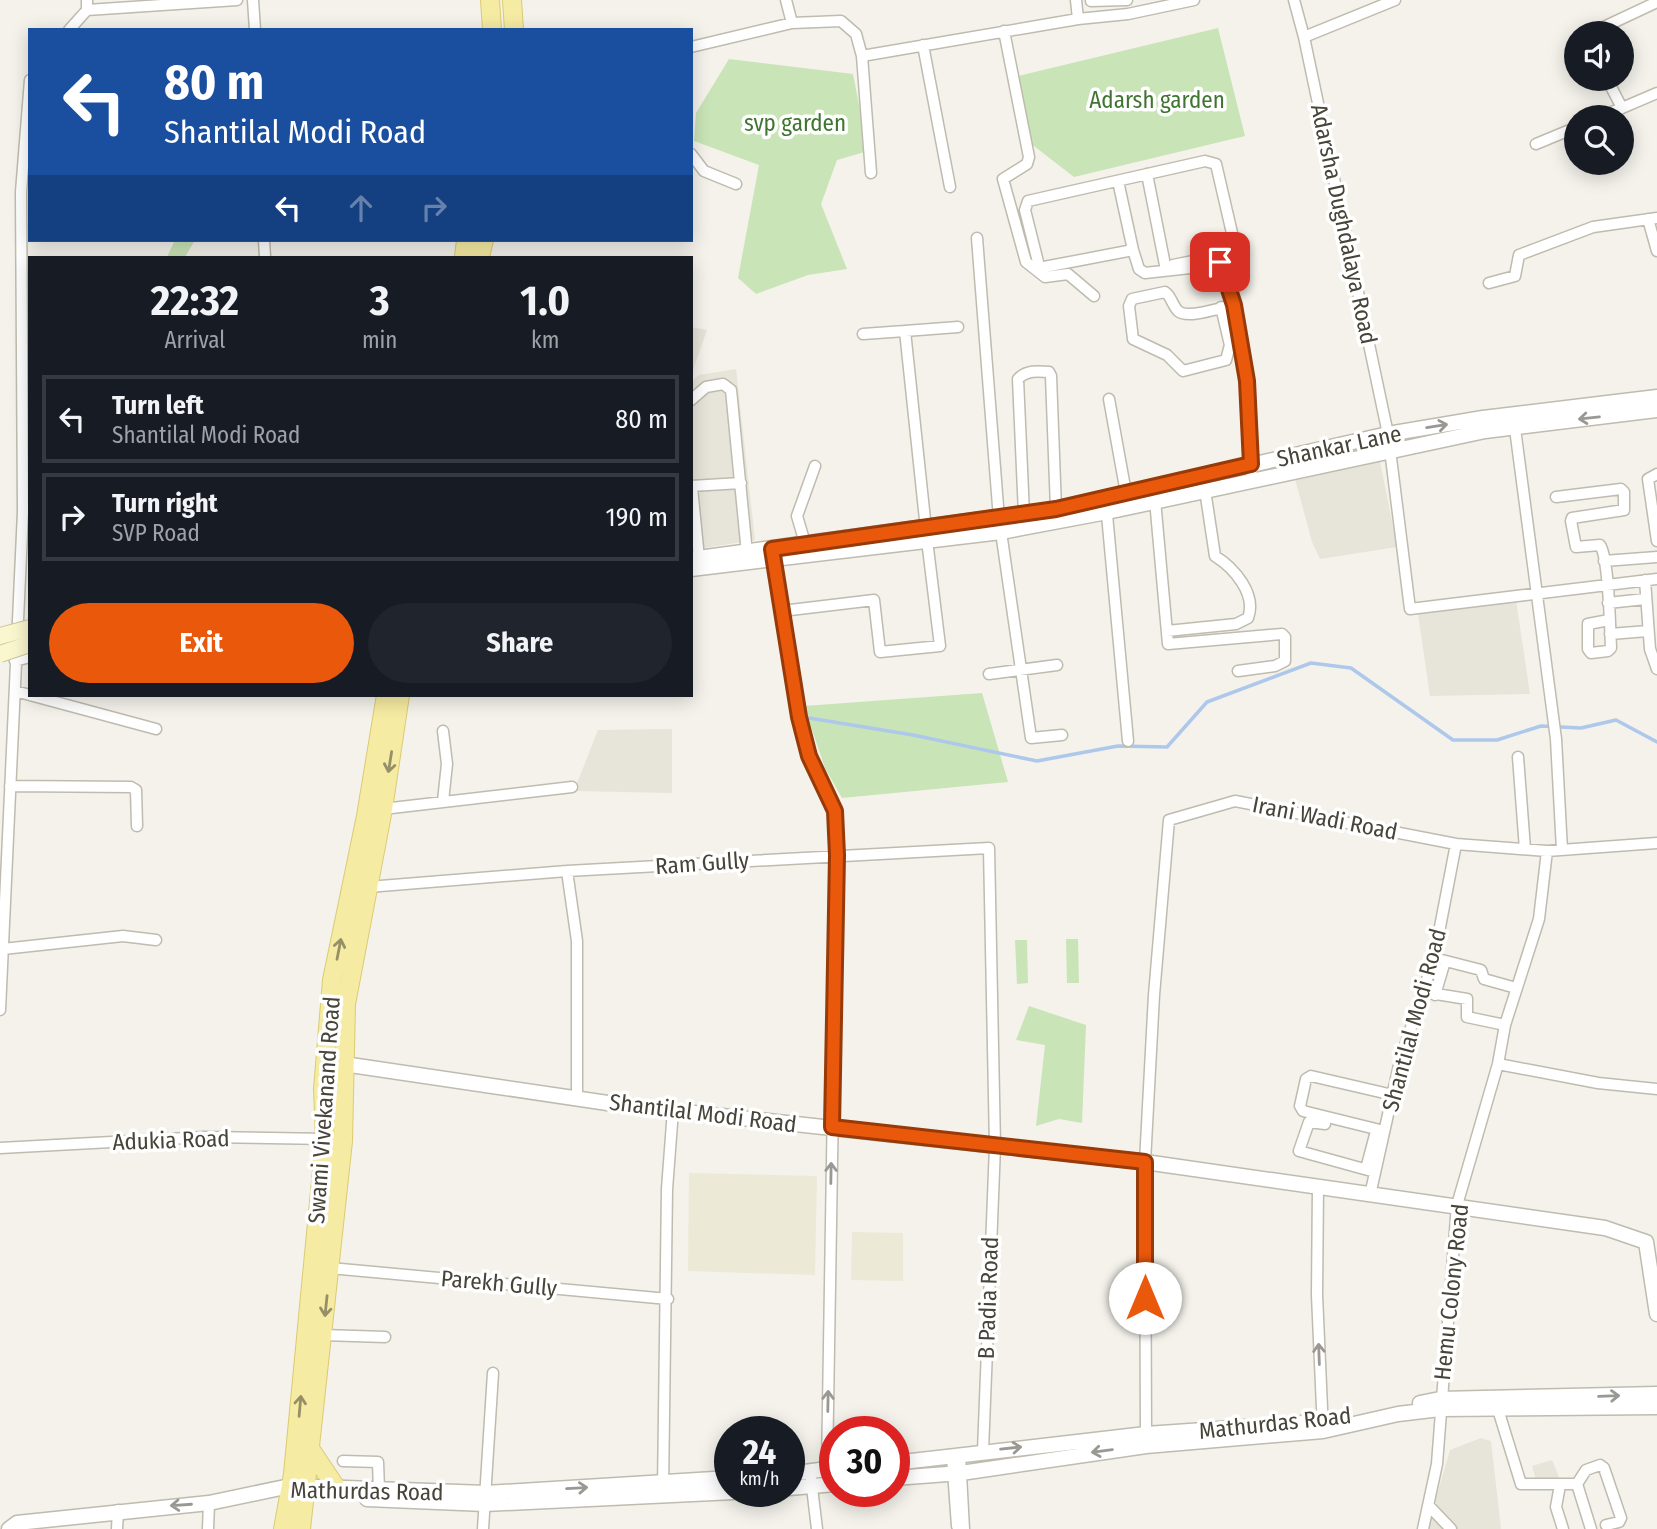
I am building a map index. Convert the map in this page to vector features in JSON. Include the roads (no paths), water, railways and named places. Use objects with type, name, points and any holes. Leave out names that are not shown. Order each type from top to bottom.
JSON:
[{"type":"main road","points":[[490,0],[492,28]]},
{"type":"main road","points":[[512,0],[514,28]]},
{"type":"main road","points":[[0,636],[28,629]]},
{"type":"main road","points":[[7,657],[28,646]]},
{"type":"main road","name":"Swami Vivekanand Road","points":[[283,1529],[293,1492],[311,1450],[343,1141],[332,980],[366,816],[386,697]]},
{"type":"main road","name":"Swami Vivekanand Road","points":[[301,1529],[293,1492],[324,1139],[323,1088],[336,1063],[349,977],[383,809],[400,697]]},
{"type":"main road","points":[[311,1450],[337,1489]]},
{"type":"street","points":[[70,28],[87,5],[237,0]]},
{"type":"street","points":[[253,0],[255,28]]},
{"type":"street","points":[[786,0],[792,23]]},
{"type":"street","points":[[1076,0],[1078,19]]},
{"type":"street","points":[[1091,1],[1127,0],[1128,14]]},
{"type":"street","points":[[862,56],[1078,19],[1128,14],[1194,0]]},
{"type":"street","name":"Adarsha Dughdalaya Road","points":[[1294,0],[1389,442],[1410,609],[1537,592]]},
{"type":"street","points":[[1304,37],[1395,0]]},
{"type":"street","points":[[1617,21],[1657,2]]},
{"type":"street","points":[[693,47],[792,23],[841,21],[856,34],[862,56],[871,173]]},
{"type":"street","points":[[1004,31],[1028,157],[1027,164],[1003,179],[1026,262],[1045,277],[1068,274],[1094,296]]},
{"type":"street","points":[[923,45],[950,187]]},
{"type":"street","points":[[1629,105],[1657,93]]},
{"type":"street","points":[[0,1010],[15,691],[7,657],[18,612],[23,512],[21,192],[28,105]]},
{"type":"street","points":[[1536,144],[1564,132]]},
{"type":"street","points":[[693,157],[704,171],[736,184]]},
{"type":"street","points":[[1133,250],[1044,268],[1039,266],[1025,210],[1028,201],[1205,161],[1216,164],[1235,246],[1233,253],[1173,265],[1166,270]]},
{"type":"street","points":[[1147,174],[1166,270]]},
{"type":"street","points":[[1118,181],[1139,269],[1145,273],[1166,270],[1172,272],[1208,266],[1217,269],[1223,276]]},
{"type":"street","points":[[1489,283],[1514,276],[1519,255],[1593,228],[1652,219],[1657,251]]},
{"type":"street","points":[[977,239],[1000,525],[1031,738],[1062,735]]},
{"type":"street","points":[[1220,262],[1234,305],[1247,381],[1251,472]]},
{"type":"street","points":[[1221,307],[1230,345],[1226,360],[1183,370],[1167,355],[1133,339],[1129,306],[1132,299],[1165,292],[1179,312],[1185,315],[1221,307],[1234,305]]},
{"type":"street","points":[[863,334],[958,327]]},
{"type":"street","points":[[782,611],[874,600],[880,652],[940,646],[905,331]]},
{"type":"street","points":[[1024,514],[1018,379],[1023,374],[1038,371],[1049,372],[1051,376],[1056,509]]},
{"type":"street","points":[[693,399],[714,385],[723,384],[731,390],[747,553]]},
{"type":"street","name":"Shankar Lane","points":[[694,562],[1000,525],[1106,505],[1126,494],[1251,472],[1389,442],[1657,397]]},
{"type":"street","points":[[1109,399],[1126,494]]},
{"type":"street","name":"Shankar Lane","points":[[1514,420],[1657,410]]},
{"type":"street","points":[[1514,420],[1556,739],[1562,850]]},
{"type":"street","points":[[805,543],[797,516],[815,466]]},
{"type":"street","name":"Shankar Lane","points":[[1000,525],[1024,514],[1155,500],[1205,489],[1251,472]]},
{"type":"street","points":[[1657,474],[1648,479],[1657,541]]},
{"type":"street","points":[[693,487],[741,483]]},
{"type":"street","points":[[1167,631],[1236,624],[1248,618],[1250,612],[1250,602],[1235,571],[1215,556],[1205,489]]},
{"type":"street","points":[[1556,497],[1621,489],[1624,492],[1625,510],[1572,518],[1571,521],[1576,547],[1600,545],[1604,561],[1608,603],[1611,648],[1608,651],[1591,653],[1588,649],[1588,624],[1609,620]]},
{"type":"street","points":[[1155,500],[1170,644],[1282,634],[1285,637],[1285,661],[1238,671]]},
{"type":"street","points":[[1106,505],[1128,741]]},
{"type":"street","name":"Shankar Lane","points":[[694,562],[747,553],[773,554],[805,543],[927,535]]},
{"type":"street","points":[[693,537],[694,562]]},
{"type":"street","points":[[773,554],[799,717],[809,756],[835,811],[837,855],[832,1127],[831,1416]]},
{"type":"street","points":[[1604,561],[1657,556]]},
{"type":"street","points":[[1537,592],[1651,580],[1645,599],[1650,649],[1657,669]]},
{"type":"street","points":[[1608,603],[1645,599]]},
{"type":"street","points":[[18,612],[28,612]]},
{"type":"street","points":[[1610,634],[1648,631]]},
{"type":"street","points":[[7,657],[28,657]]},
{"type":"street","points":[[989,674],[1057,665]]},
{"type":"street","points":[[15,691],[28,695]]},
{"type":"street","points":[[37,697],[156,729]]},
{"type":"street","points":[[443,731],[447,764],[443,801]]},
{"type":"street","points":[[1518,757],[1525,849]]},
{"type":"street","points":[[10,786],[131,787],[136,790],[137,826]]},
{"type":"street","points":[[383,809],[572,787]]},
{"type":"street","name":"Irani Wadi Road","points":[[1145,1162],[1154,995],[1169,820],[1235,801],[1456,844],[1547,851],[1657,844]]},
{"type":"street","name":"Shantilal Modi Road","points":[[1370,1195],[1371,1170],[1390,1094],[1424,992],[1440,960],[1456,844]]},
{"type":"street","name":"Ram Gully","points":[[368,887],[568,871],[989,848],[995,1146]]},
{"type":"street","name":"Hemu Colony Road","points":[[1423,1529],[1437,1464],[1457,1205],[1498,1064],[1505,1025],[1539,919],[1547,851]]},
{"type":"street","points":[[568,871],[576,941],[577,1098]]},
{"type":"street","points":[[3,949],[123,936],[156,940]]},
{"type":"street","points":[[1436,995],[1440,960],[1481,971],[1483,979],[1517,988]]},
{"type":"street","points":[[1424,992],[1467,999],[1467,1017],[1505,1025]]},
{"type":"street","name":"Shantilal Modi Road","points":[[336,1063],[673,1110],[1145,1162],[1605,1228],[1646,1242],[1657,1314]]},
{"type":"street","points":[[1498,1064],[1598,1083],[1657,1089]]},
{"type":"street","points":[[1380,1133],[1303,1111],[1300,1106],[1306,1079],[1311,1076],[1390,1094]]},
{"type":"street","points":[[663,1498],[668,1299],[667,1189],[673,1110]]},
{"type":"street","points":[[1371,1170],[1304,1154],[1299,1148],[1308,1124],[1315,1121],[1380,1133]]},
{"type":"street","name":"Adukia Road","points":[[0,1149],[204,1137],[343,1141]]},
{"type":"street","name":"B Padia Road","points":[[983,1451],[995,1146]]},
{"type":"street","points":[[910,1477],[956,1473],[1146,1440],[1145,1162]]},
{"type":"street","points":[[1318,1187],[1317,1295],[1323,1426]]},
{"type":"street","name":"Parekh Gully","points":[[330,1268],[668,1299]]},
{"type":"street","points":[[323,1335],[385,1337]]},
{"type":"street","points":[[483,1529],[493,1373]]},
{"type":"street","points":[[1496,1405],[1657,1394]]},
{"type":"street","name":"Mathurdas Road","points":[[910,1461],[983,1451],[1323,1426],[1440,1404],[1496,1405]]},
{"type":"street","points":[[1496,1405],[1657,1407]]},
{"type":"street","points":[[1496,1405],[1521,1484],[1577,1483],[1586,1470],[1600,1465],[1604,1468],[1620,1518],[1619,1522],[1606,1525]]},
{"type":"street","points":[[956,1456],[957,1529]]},
{"type":"street","points":[[343,1461],[378,1462],[379,1490]]},
{"type":"street","points":[[956,1473],[964,1529]]},
{"type":"street","points":[[805,1481],[819,1475]]},
{"type":"street","points":[[805,1478],[819,1481]]},
{"type":"street","name":"Mathurdas Road","points":[[9,1529],[17,1523],[293,1492],[379,1490],[486,1499],[714,1479]]},
{"type":"street","points":[[811,1479],[817,1529]]},
{"type":"street","points":[[1577,1483],[1591,1529]]},
{"type":"street","points":[[1560,1485],[1556,1507],[1563,1529]]},
{"type":"street","points":[[293,1492],[486,1499],[663,1498],[714,1494]]},
{"type":"street","points":[[208,1529],[209,1503]]},
{"type":"street","points":[[1429,1506],[1451,1529]]},
{"type":"street","points":[[117,1529],[118,1510]]},
{"type":"waterway","points":[[809,718],[913,735],[1037,761],[1118,746],[1167,747],[1207,702],[1311,663],[1351,668],[1453,740],[1497,740],[1541,726],[1581,728],[1616,720],[1657,742]]},
{"type":"park label","name":"Adarsh garden","points":[[1157,100]]},
{"type":"park label","name":"svp garden","points":[[795,123]]}]
